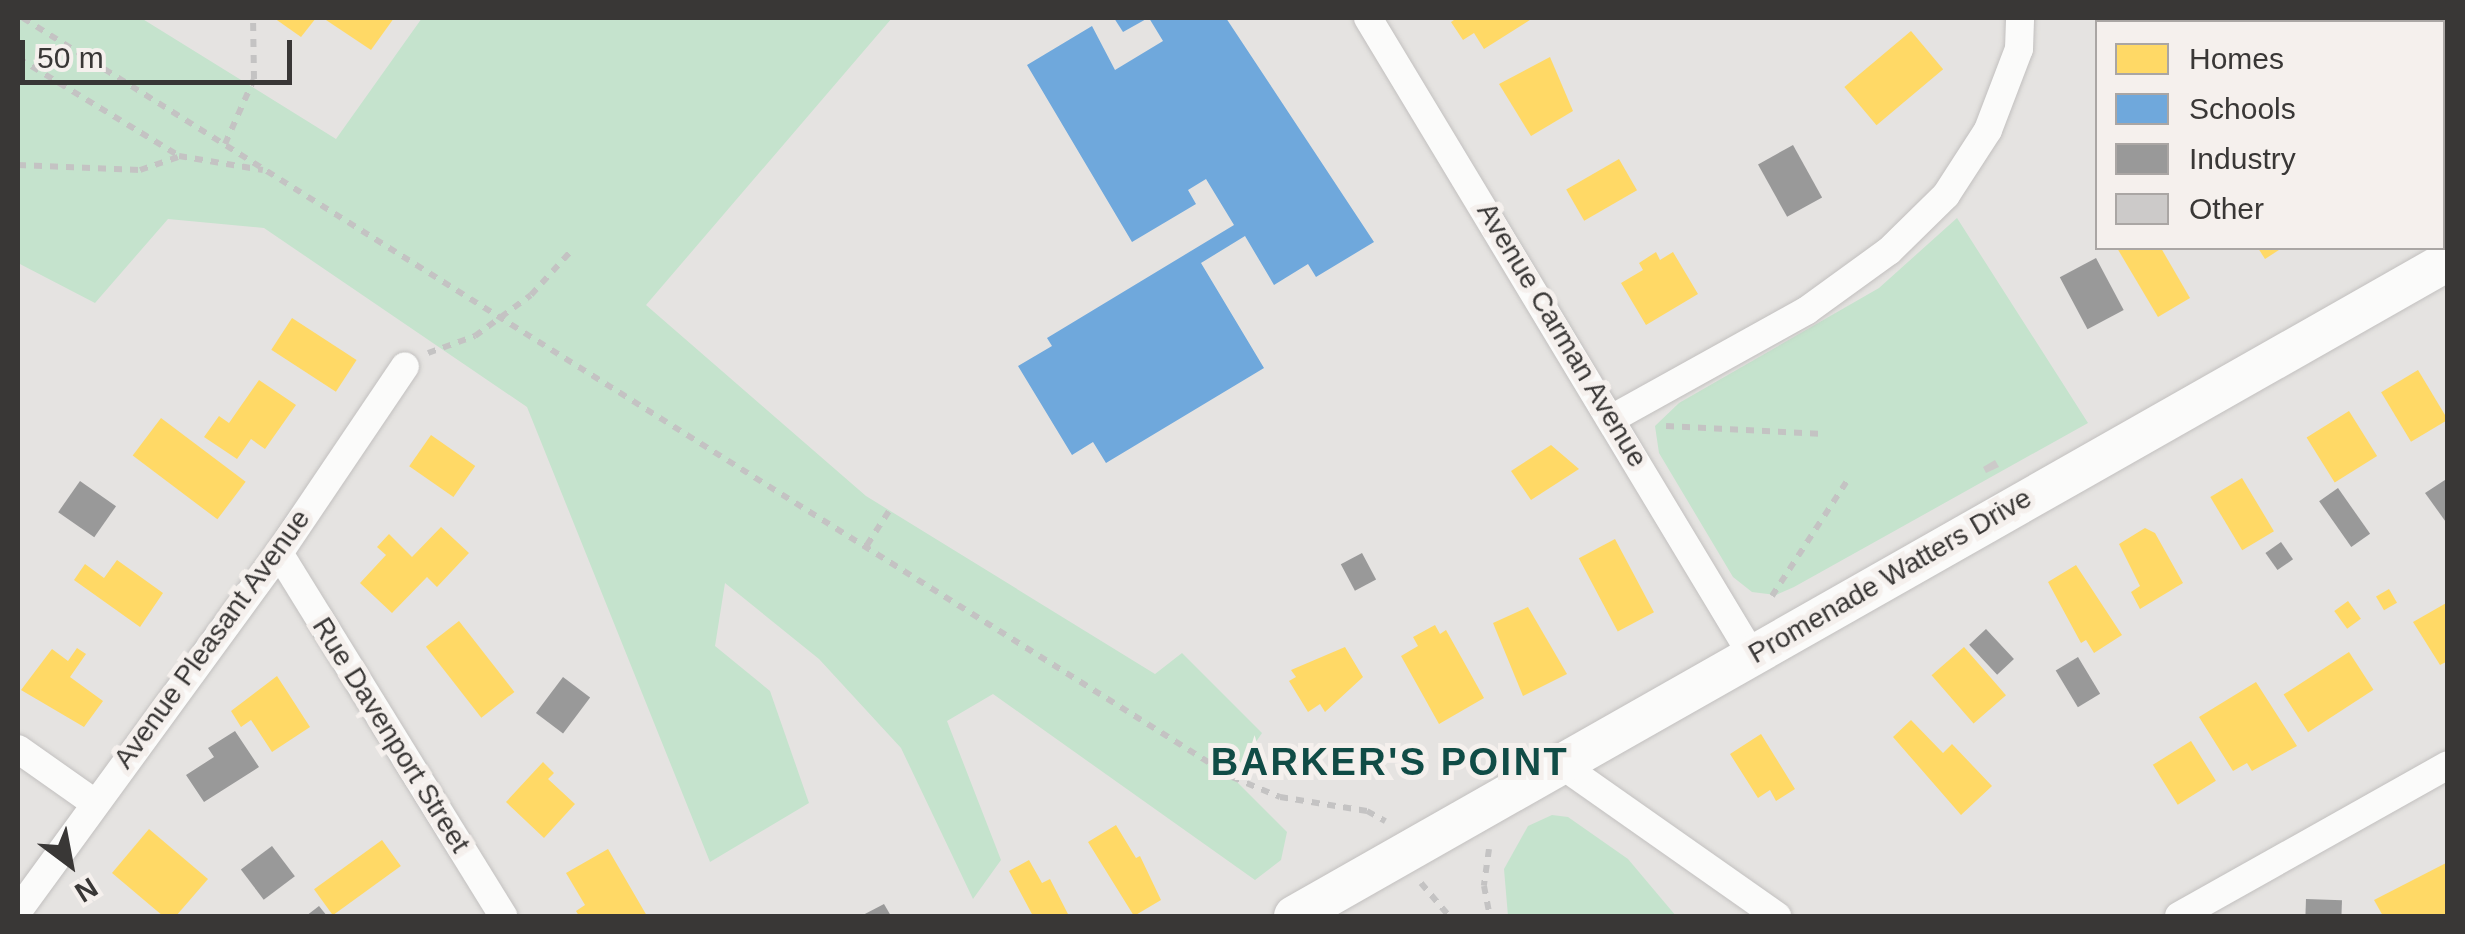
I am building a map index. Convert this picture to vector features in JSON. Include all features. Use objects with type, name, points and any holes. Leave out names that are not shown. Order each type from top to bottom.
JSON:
[{"type":"main road","name":"Promenade Watters Drive","points":[[1294,916],[1342,905],[1562,764],[2448,260]]},
{"type":"street","name":"Avenue Carman Avenue","points":[[1368,18],[1613,418],[1752,655]]},
{"type":"street","points":[[1613,418],[1806,311],[1889,251],[1946,195],[1988,130],[2019,49],[2020,18]]},
{"type":"street","name":"Avenue Pleasant Avenue","points":[[18,911],[93,802],[279,552],[405,366]]},
{"type":"street","name":"Rue Davenport Street","points":[[279,552],[503,916]]},
{"type":"street","points":[[18,749],[93,802]]},
{"type":"street","points":[[1562,764],[1777,916]]},
{"type":"street","points":[[2178,916],[2448,765]]},
{"type":"path","points":[[22,18],[501,314],[1232,777],[1280,797],[1367,811],[1386,821]]},
{"type":"path","points":[[225,144],[254,79],[253,18]]},
{"type":"path","points":[[18,58],[179,156],[269,171]]},
{"type":"path","points":[[18,165],[140,170],[179,156]]},
{"type":"path","points":[[405,366],[447,342],[476,336],[531,294],[572,250]]},
{"type":"path","points":[[1665,426],[1824,434]]},
{"type":"path","points":[[1772,596],[1849,478]]},
{"type":"path","points":[[867,545],[889,510]]},
{"type":"path","points":[[1489,848],[1484,886],[1490,916]]},
{"type":"path","points":[[1422,886],[1448,916]]},
{"type":"green space","points":[[18,18],[141,18],[336,139],[422,18],[892,18],[646,305],[866,496],[1155,674],[1182,653],[1262,733],[1232,777],[1287,832],[1281,860],[1255,880],[993,694],[947,721],[1001,860],[973,899],[901,748],[819,659],[725,583],[715,646],[770,691],[809,803],[710,862],[527,407],[264,228],[168,219],[95,303],[18,263]]},
{"type":"green space","points":[[1957,218],[2088,423],[1794,587],[1776,595],[1752,592],[1733,577],[1659,453],[1655,426],[1679,403],[1879,288]]},
{"type":"green space","points":[[1552,815],[1568,817],[1628,859],[1676,916],[1508,916],[1504,869],[1528,826]]},
{"type":"building: Homes","points":[[274,18],[316,18],[301,37]]},
{"type":"building: Homes","points":[[323,18],[394,18],[371,50]]},
{"type":"building: Homes","points":[[1457,18],[1533,18],[1484,49],[1474,33],[1463,40],[1451,22]]},
{"type":"building: Homes","points":[[2133,18],[2175,18],[2175,20]]},
{"type":"building: Homes","points":[[1911,31],[1943,69],[1876,125],[1844,87]]},
{"type":"building: Homes","points":[[1550,57],[1573,111],[1531,136],[1499,84]]},
{"type":"building: Homes","points":[[1619,159],[1637,190],[1584,221],[1566,190]]},
{"type":"building: Homes","points":[[2118,250],[2162,250],[2190,298],[2158,317]]},
{"type":"building: Homes","points":[[2259,250],[2279,250],[2265,259]]},
{"type":"building: Homes","points":[[1656,252],[1660,260],[1673,252],[1698,294],[1646,325],[1621,283],[1643,270],[1639,263]]},
{"type":"building: Homes","points":[[292,318],[357,360],[336,392],[271,350]]},
{"type":"building: Homes","points":[[2418,370],[2448,420],[2411,442],[2381,392]]},
{"type":"building: Homes","points":[[259,380],[296,405],[265,449],[251,439],[237,459],[204,437],[219,416],[229,423]]},
{"type":"building: Homes","points":[[2349,411],[2377,456],[2335,482],[2307,437]]},
{"type":"building: Homes","points":[[161,418],[246,482],[217,519],[133,456]]},
{"type":"building: Homes","points":[[431,435],[475,466],[453,497],[409,466]]},
{"type":"building: Homes","points":[[1551,445],[1579,469],[1531,500],[1511,471]]},
{"type":"building: Homes","points":[[2242,478],[2274,531],[2242,550],[2210,497]]},
{"type":"building: Homes","points":[[441,527],[469,553],[437,587],[427,577],[392,613],[360,583],[386,555],[377,547],[389,534],[412,557]]},
{"type":"building: Homes","points":[[2145,528],[2155,533],[2183,583],[2140,609],[2131,592],[2140,586],[2119,544]]},
{"type":"building: Homes","points":[[1615,539],[1654,612],[1618,632],[1579,558]]},
{"type":"building: Homes","points":[[117,560],[163,593],[140,627],[74,580],[85,564],[104,578]]},
{"type":"building: Homes","points":[[2076,565],[2122,635],[2094,653],[2086,640],[2081,643],[2048,582]]},
{"type":"building: Homes","points":[[2389,589],[2397,603],[2384,610],[2376,596]]},
{"type":"building: Homes","points":[[2348,601],[2361,619],[2347,629],[2334,611]]},
{"type":"building: Homes","points":[[2448,602],[2448,661],[2440,665],[2413,622]]},
{"type":"building: Homes","points":[[1528,607],[1567,674],[1523,696],[1493,623]]},
{"type":"building: Homes","points":[[459,621],[514,692],[481,718],[426,647]]},
{"type":"building: Homes","points":[[1435,625],[1440,634],[1446,630],[1484,698],[1439,724],[1401,656],[1418,646],[1413,637]]},
{"type":"building: Homes","points":[[1345,647],[1363,677],[1325,712],[1320,704],[1308,712],[1289,681],[1296,677],[1291,670]]},
{"type":"building: Homes","points":[[1964,647],[2006,695],[1974,724],[1932,675]]},
{"type":"building: Homes","points":[[77,648],[86,654],[70,677],[103,701],[84,727],[21,690],[52,649],[68,661]]},
{"type":"building: Homes","points":[[2349,652],[2374,690],[2308,732],[2284,694]]},
{"type":"building: Homes","points":[[277,676],[310,727],[272,752],[251,720],[241,727],[231,711]]},
{"type":"building: Homes","points":[[2256,682],[2297,746],[2252,771],[2247,763],[2233,771],[2199,717]]},
{"type":"building: Homes","points":[[1911,720],[1943,753],[1952,744],[1992,786],[1961,815],[1893,737]]},
{"type":"building: Homes","points":[[1761,734],[1795,789],[1776,801],[1770,790],[1758,798],[1730,754]]},
{"type":"building: Homes","points":[[2191,741],[2216,781],[2178,805],[2153,765]]},
{"type":"building: Homes","points":[[543,762],[554,773],[548,779],[575,804],[544,838],[506,802]]},
{"type":"building: Homes","points":[[1116,825],[1136,858],[1140,856],[1161,900],[1134,916],[1088,842]]},
{"type":"building: Homes","points":[[149,829],[208,879],[176,916],[163,916],[112,873]]},
{"type":"building: Homes","points":[[382,840],[401,866],[333,915],[314,889]]},
{"type":"building: Homes","points":[[608,849],[647,916],[579,916],[576,911],[585,905],[566,873]]},
{"type":"building: Homes","points":[[1029,860],[1042,883],[1050,879],[1069,916],[1033,916],[1009,871]]},
{"type":"building: Homes","points":[[2448,862],[2448,916],[2383,916],[2374,900]]},
{"type":"building: Schools","points":[[1114,18],[1148,18],[1123,32]]},
{"type":"building: Schools","points":[[1149,18],[1226,18],[1374,242],[1316,277],[1308,264],[1274,285],[1245,236],[1201,263],[1264,368],[1106,463],[1093,442],[1072,455],[1018,366],[1052,346],[1047,338],[1234,225],[1206,179],[1188,190],[1196,204],[1132,242],[1027,65],[1092,26],[1115,70],[1163,41]]},
{"type":"building: Industry","points":[[1793,145],[1822,197],[1787,217],[1758,164]]},
{"type":"building: Industry","points":[[2096,258],[2124,310],[2087,329],[2060,277]]},
{"type":"building: Industry","points":[[2448,478],[2448,525],[2425,493]]},
{"type":"building: Industry","points":[[80,481],[116,506],[94,537],[58,512]]},
{"type":"building: Industry","points":[[2338,488],[2370,534],[2351,547],[2319,501]]},
{"type":"building: Industry","points":[[2281,542],[2293,559],[2277,570],[2265,553]]},
{"type":"building: Industry","points":[[1362,553],[1376,579],[1355,591],[1341,564]]},
{"type":"building: Industry","points":[[1986,629],[2014,659],[1997,675],[1969,645]]},
{"type":"building: Industry","points":[[2078,657],[2100,694],[2078,707],[2056,670]]},
{"type":"building: Industry","points":[[563,677],[590,697],[563,733],[536,713]]},
{"type":"building: Industry","points":[[235,731],[259,767],[204,802],[186,775],[214,757],[208,748]]},
{"type":"building: Industry","points":[[272,846],[295,876],[264,900],[241,869]]},
{"type":"building: Industry","points":[[2306,899],[2342,900],[2341,916],[2305,916]]},
{"type":"building: Industry","points":[[884,904],[891,916],[861,916]]},
{"type":"building: Industry","points":[[319,906],[327,916],[306,916]]},
{"type":"building: Other","points":[[1995,460],[1999,467],[1986,473],[1983,467]]},
{"type":"district","name":"BARKER'S POINT","points":[[1390,763]]}]
